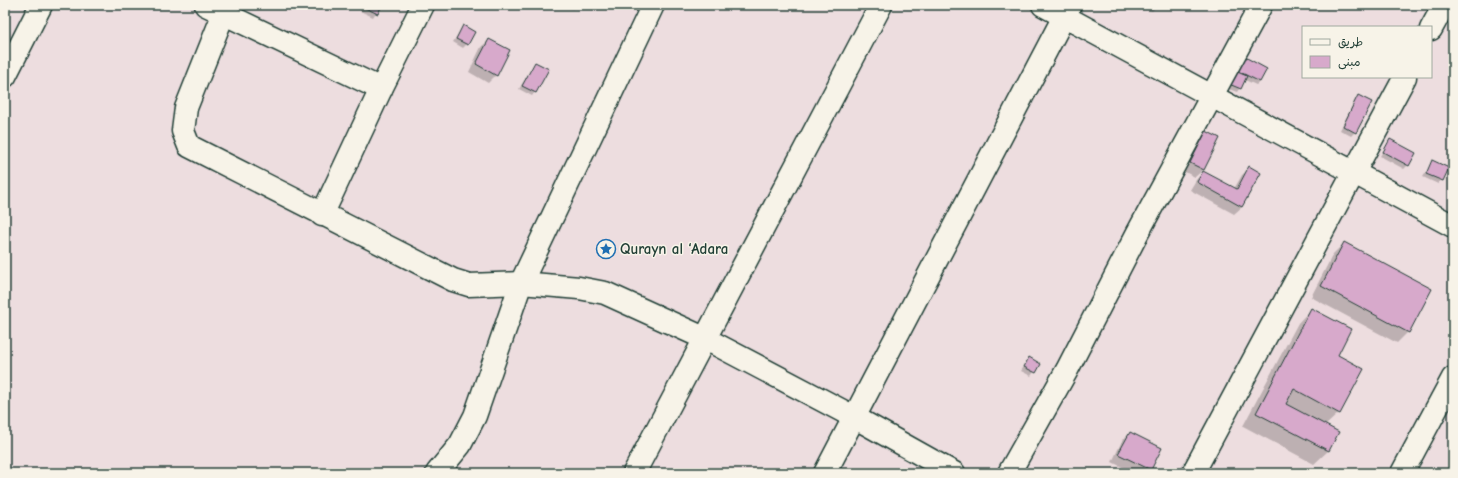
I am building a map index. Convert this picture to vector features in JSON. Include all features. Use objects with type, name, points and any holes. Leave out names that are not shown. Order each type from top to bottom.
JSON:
[{"type":"street","points":[[5,76],[41,5]]},
{"type":"street","points":[[322,215],[381,88],[423,5]]},
{"type":"street","points":[[437,473],[460,445],[475,416],[521,283],[653,5]]},
{"type":"street","points":[[634,473],[881,5]]},
{"type":"street","points":[[1043,5],[1067,11],[1352,174],[1453,226]]},
{"type":"street","points":[[1009,473],[1066,370],[1137,234],[1261,5]]},
{"type":"street","points":[[1432,27],[1444,5]]},
{"type":"street","points":[[381,88],[219,8],[186,108],[183,131],[190,146],[322,215],[453,280],[470,285],[521,283],[579,288],[605,293],[704,338],[854,417],[954,473]]},
{"type":"street","points":[[825,473],[1067,11]]},
{"type":"street","points":[[1193,473],[1404,78]]},
{"type":"street","points":[[1402,473],[1453,378]]},
{"type":"building","points":[[364,5],[382,5],[378,14],[363,7]]},
{"type":"building","points":[[463,25],[475,32],[468,45],[456,39]]},
{"type":"building","points":[[489,39],[510,50],[497,76],[476,64]]},
{"type":"building","points":[[1245,57],[1267,69],[1260,82],[1238,71]]},
{"type":"building","points":[[535,62],[549,69],[536,93],[522,86]]},
{"type":"building","points":[[1235,71],[1247,76],[1241,89],[1229,84]]},
{"type":"building","points":[[1358,95],[1372,102],[1356,133],[1343,126]]},
{"type":"building","points":[[1206,131],[1220,138],[1204,170],[1190,163]]},
{"type":"building","points":[[1390,139],[1416,153],[1409,166],[1383,152]]},
{"type":"building","points":[[1432,160],[1449,168],[1443,181],[1426,174]]},
{"type":"building","points":[[1249,166],[1261,173],[1242,207],[1197,182],[1203,171],[1237,189]]},
{"type":"building","points":[[1344,242],[1432,289],[1409,333],[1321,286]]},
{"type":"building","points":[[1311,308],[1351,329],[1338,355],[1364,369],[1340,414],[1294,389],[1286,404],[1339,432],[1329,451],[1256,413]]},
{"type":"building","points":[[1029,357],[1041,364],[1036,373],[1024,367]]},
{"type":"building","points":[[1130,432],[1162,448],[1151,470],[1118,454]]},
{"type":"place","name":"Qurayn al ‘Adara","points":[[606,249]]}]
